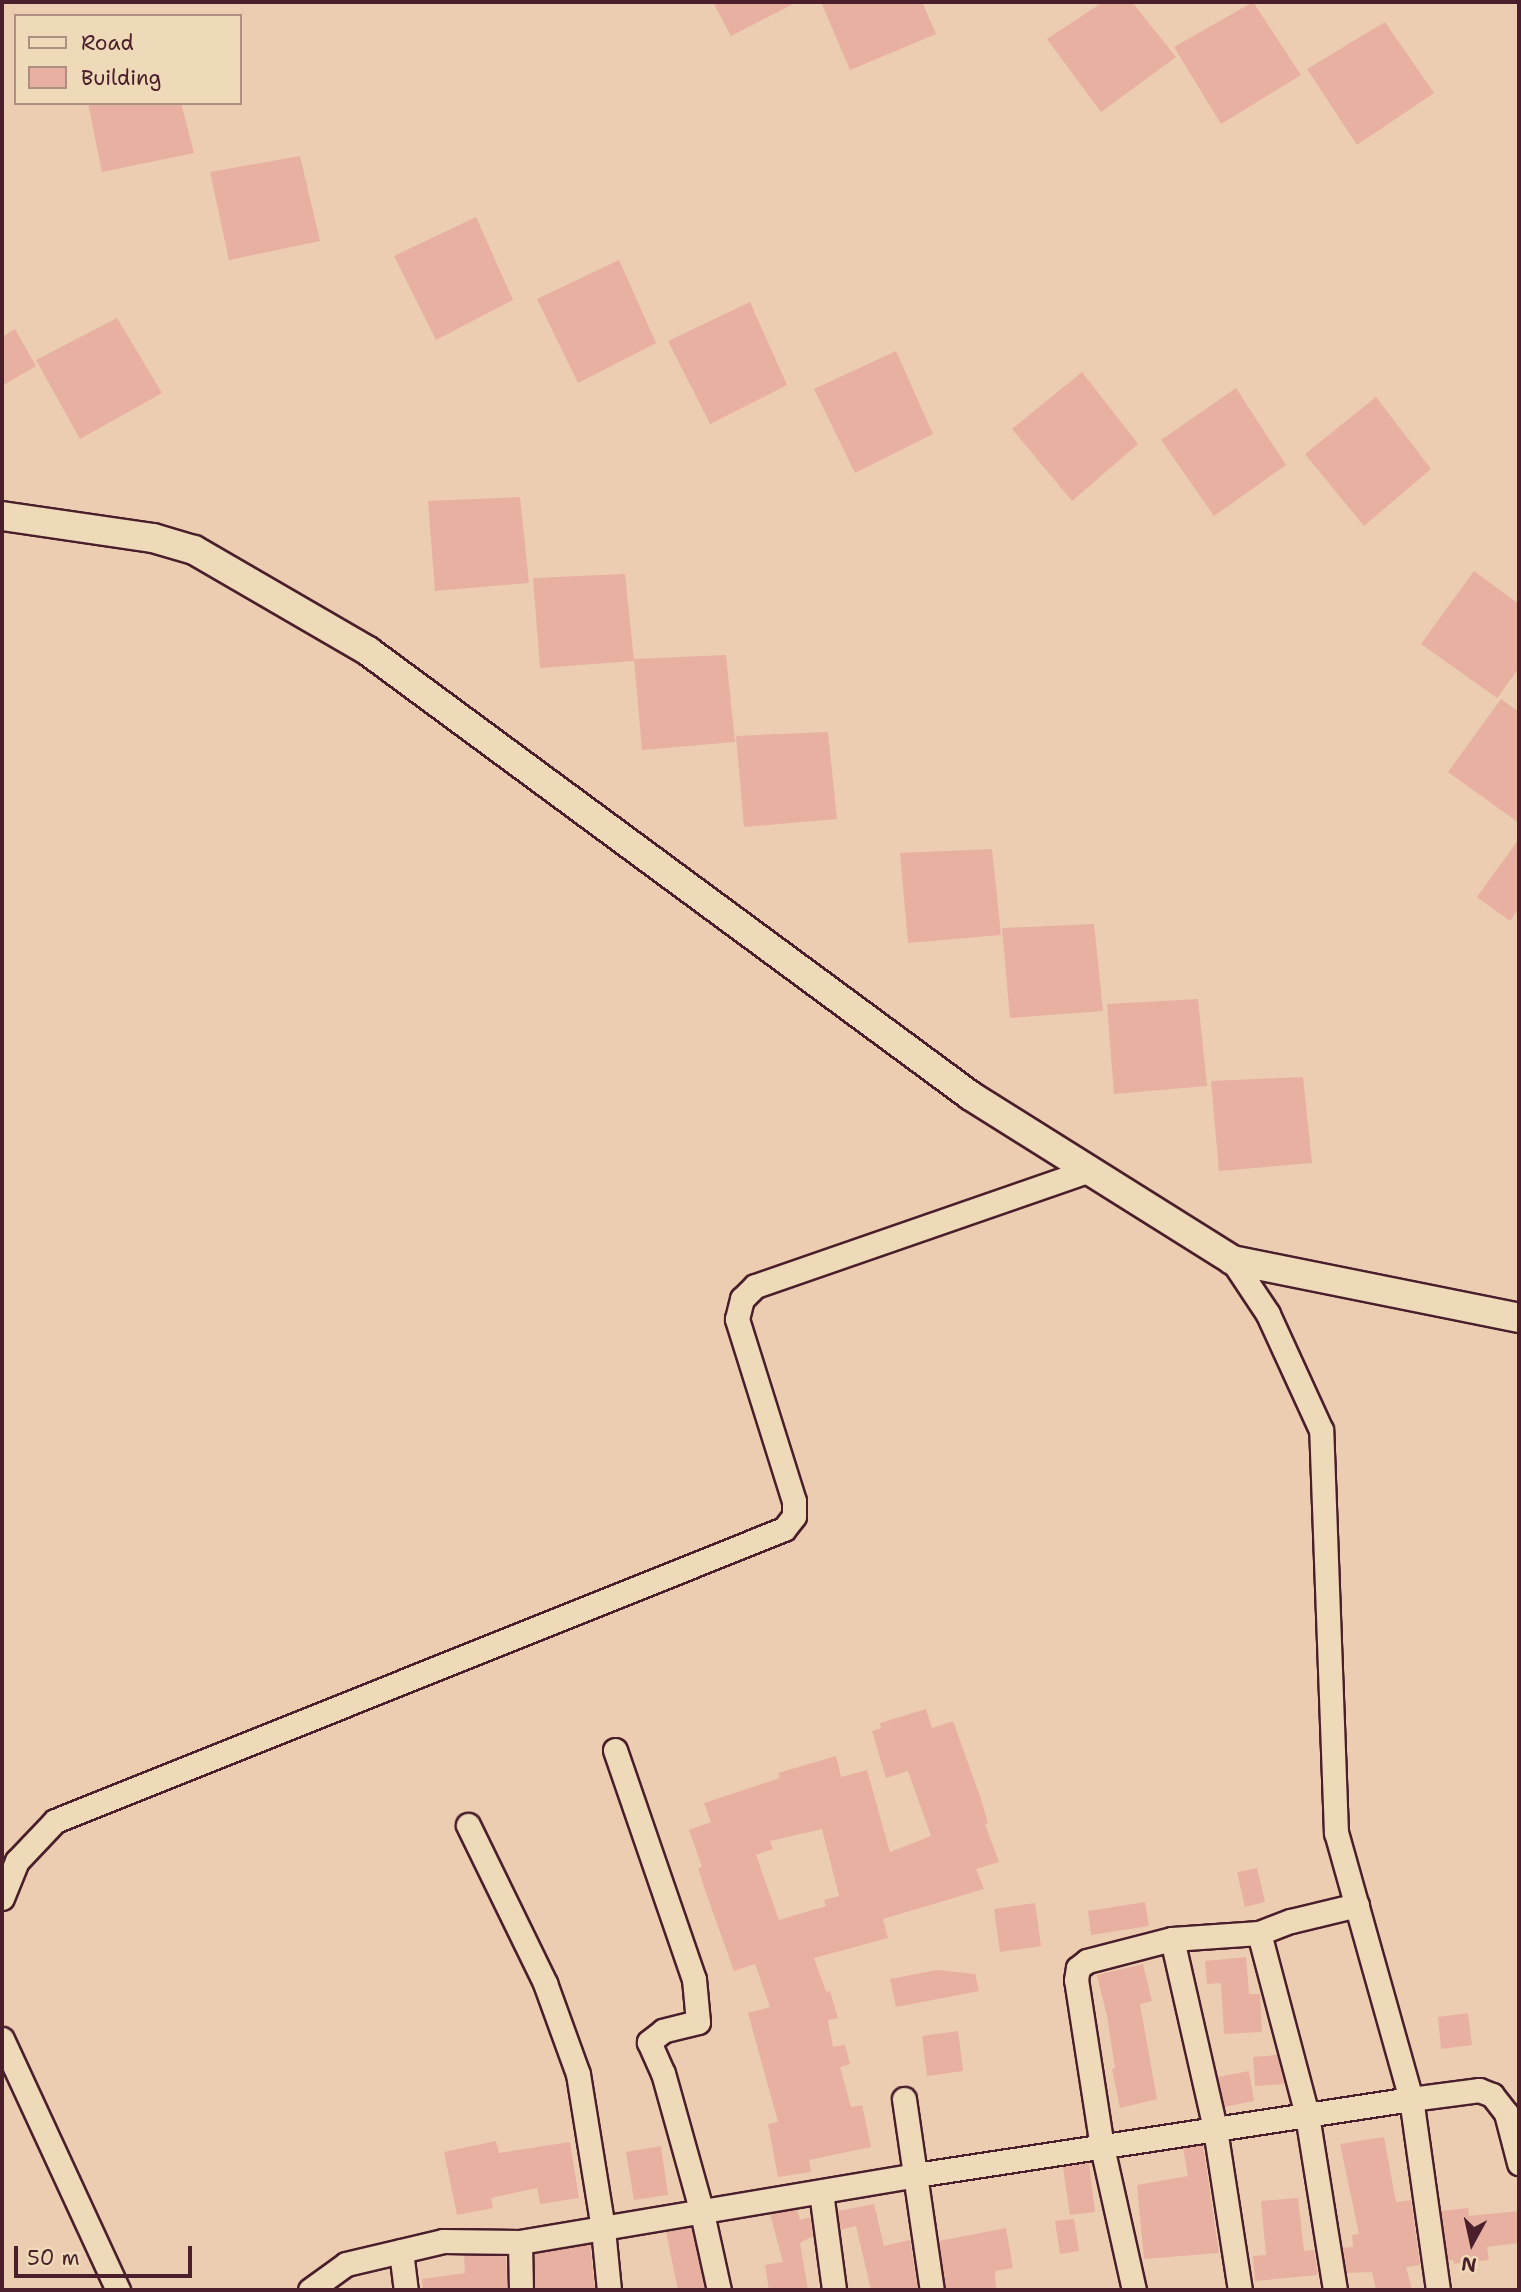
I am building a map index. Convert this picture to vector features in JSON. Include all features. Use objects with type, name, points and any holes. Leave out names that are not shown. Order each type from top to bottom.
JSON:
[{"type":"street","points":[[2,516],[153,538],[194,550],[368,652],[971,1096],[1231,1260],[1268,1314],[1321,1430],[1336,1833],[1411,2099],[1438,2290]]},
{"type":"street","points":[[2,1898],[17,1861],[55,1821],[783,1529],[794,1516],[794,1502],[737,1319],[742,1299],[755,1286],[1087,1171]]},
{"type":"street","points":[[1231,1260],[1519,1318]]},
{"type":"street","points":[[615,1750],[694,1979],[698,2022],[663,2031],[649,2042],[663,2073],[702,2213],[719,2290]]},
{"type":"street","points":[[468,1825],[544,1983],[578,2074],[603,2229],[609,2290]]},
{"type":"street","points":[[1134,2290],[1102,2147],[1076,1980],[1078,1968],[1087,1961],[1172,1940],[1259,1933],[1291,1921],[1357,1905]]},
{"type":"street","points":[[1259,1933],[1307,2115],[1335,2290]]},
{"type":"street","points":[[1172,1940],[1215,2129],[1240,2290]]},
{"type":"street","points":[[2,2039],[118,2290]]},
{"type":"street","points":[[310,2290],[346,2264],[443,2241],[520,2242],[916,2175],[1479,2090],[1492,2095],[1506,2113],[1519,2163]]},
{"type":"street","points":[[904,2099],[932,2290]]},
{"type":"street","points":[[821,2192],[834,2290]]},
{"type":"street","points":[[520,2242],[521,2290]]},
{"type":"street","points":[[401,2251],[406,2290]]},
{"type":"building","points":[[713,2],[797,2],[731,36]]},
{"type":"building","points":[[821,2],[922,2],[936,34],[850,70]]},
{"type":"building","points":[[1103,2],[1132,2],[1176,57],[1101,112],[1047,39]]},
{"type":"building","points":[[1253,2],[1301,75],[1221,124],[1174,47]]},
{"type":"building","points":[[1385,22],[1434,93],[1357,145],[1307,69]]},
{"type":"building","points":[[88,105],[182,105],[194,153],[102,172]]},
{"type":"building","points":[[300,156],[320,241],[229,260],[210,172]]},
{"type":"building","points":[[476,217],[513,300],[436,340],[394,256]]},
{"type":"building","points":[[619,260],[656,343],[578,383],[537,299]]},
{"type":"building","points":[[750,302],[787,385],[710,424],[668,341]]},
{"type":"building","points":[[117,318],[162,393],[80,439],[36,360]]},
{"type":"building","points":[[15,329],[36,366],[2,386],[2,337]]},
{"type":"building","points":[[896,351],[933,434],[855,473],[814,389]]},
{"type":"building","points":[[1082,372],[1138,444],[1072,501],[1012,429]]},
{"type":"building","points":[[1236,388],[1286,465],[1214,516],[1161,440]]},
{"type":"building","points":[[1376,397],[1431,469],[1364,526],[1305,454]]},
{"type":"building","points":[[520,497],[529,583],[435,591],[428,501]]},
{"type":"building","points":[[1474,571],[1519,604],[1519,668],[1497,698],[1421,644]]},
{"type":"building","points":[[625,574],[634,661],[540,668],[533,578]]},
{"type":"building","points":[[726,655],[735,742],[642,750],[634,659]]},
{"type":"building","points":[[1501,699],[1519,712],[1519,823],[1448,772]]},
{"type":"building","points":[[828,732],[837,819],[744,827],[736,736]]},
{"type":"building","points":[[1519,839],[1519,908],[1510,921],[1477,897]]},
{"type":"building","points":[[992,849],[1001,935],[908,943],[900,853]]},
{"type":"building","points":[[1094,924],[1103,1011],[1010,1018],[1002,928]]},
{"type":"building","points":[[1198,999],[1207,1086],[1114,1094],[1107,1004]]},
{"type":"building","points":[[1303,1077],[1312,1163],[1219,1171],[1211,1081]]},
{"type":"building","points":[[926,1709],[932,1728],[953,1721],[981,1799],[988,1823],[985,1824],[999,1862],[976,1869],[984,1889],[883,1919],[888,1938],[814,1958],[826,1992],[830,1991],[838,2018],[828,2020],[833,2047],[845,2045],[850,2064],[840,2067],[851,2107],[862,2105],[871,2147],[809,2160],[811,2172],[778,2177],[768,2124],[778,2122],[748,2013],[770,2007],[755,1964],[734,1971],[698,1868],[702,1867],[689,1830],[711,1822],[704,1803],[780,1778],[778,1773],[836,1756],[841,1777],[867,1770],[890,1852],[931,1836],[908,1771],[886,1778],[872,1731],[881,1728],[880,1723]],"holes":[[[822,1829],[839,1896],[824,1900],[826,1906],[779,1920],[756,1855],[773,1849],[770,1841]]]},
{"type":"building","points":[[1257,1868],[1265,1902],[1245,1907],[1237,1872]]},
{"type":"building","points":[[1145,1902],[1149,1926],[1091,1935],[1088,1911]]},
{"type":"building","points":[[1035,1903],[1041,1946],[1000,1952],[994,1909]]},
{"type":"building","points":[[1246,1957],[1249,1994],[1260,1994],[1262,2032],[1224,2034],[1221,1983],[1207,1984],[1205,1961]]},
{"type":"building","points":[[1143,1964],[1152,2001],[1140,2004],[1157,2099],[1120,2108],[1112,2069],[1115,2068],[1107,2016],[1097,1975]]},
{"type":"building","points":[[937,1970],[975,1974],[979,1991],[896,2007],[890,1979]]},
{"type":"building","points":[[1468,2013],[1472,2045],[1441,2049],[1438,2017]]},
{"type":"building","points":[[958,2031],[963,2071],[927,2076],[922,2036]]},
{"type":"building","points":[[1277,2055],[1284,2084],[1255,2086],[1253,2057]]},
{"type":"building","points":[[1249,2071],[1254,2101],[1224,2107],[1218,2077]]},
{"type":"building","points":[[1384,2137],[1396,2202],[1411,2200],[1420,2265],[1406,2267],[1412,2290],[1376,2290],[1372,2272],[1346,2273],[1342,2248],[1353,2247],[1352,2235],[1359,2234],[1340,2144]]},
{"type":"building","points":[[496,2141],[499,2153],[570,2142],[579,2198],[540,2204],[537,2188],[491,2198],[493,2208],[457,2215],[444,2152]]},
{"type":"building","points":[[1203,2145],[1219,2253],[1144,2259],[1137,2185],[1188,2176],[1183,2148]]},
{"type":"building","points":[[661,2146],[668,2195],[634,2200],[626,2152]]},
{"type":"building","points":[[1089,2163],[1095,2212],[1070,2215],[1063,2167]]},
{"type":"building","points":[[1298,2198],[1304,2251],[1314,2250],[1318,2275],[1255,2281],[1253,2256],[1266,2255],[1261,2201]]},
{"type":"building","points":[[874,2204],[884,2246],[910,2240],[918,2290],[871,2290],[856,2226],[840,2230],[838,2211]]},
{"type":"building","points":[[1468,2208],[1469,2216],[1519,2211],[1519,2243],[1487,2247],[1489,2260],[1454,2264],[1453,2260],[1448,2261],[1441,2211]]},
{"type":"building","points":[[797,2209],[800,2220],[810,2217],[813,2236],[800,2243],[808,2290],[769,2290],[765,2265],[783,2262],[770,2214]]},
{"type":"building","points":[[1074,2219],[1079,2251],[1060,2254],[1055,2221]]},
{"type":"building","points":[[691,2227],[705,2290],[678,2290],[666,2232]]},
{"type":"building","points":[[1006,2228],[1013,2268],[995,2271],[996,2290],[946,2290],[939,2241]]},
{"type":"building","points":[[590,2244],[595,2290],[535,2290],[534,2254]]},
{"type":"building","points":[[464,2255],[506,2256],[507,2290],[423,2290],[422,2279],[465,2273]]}]
